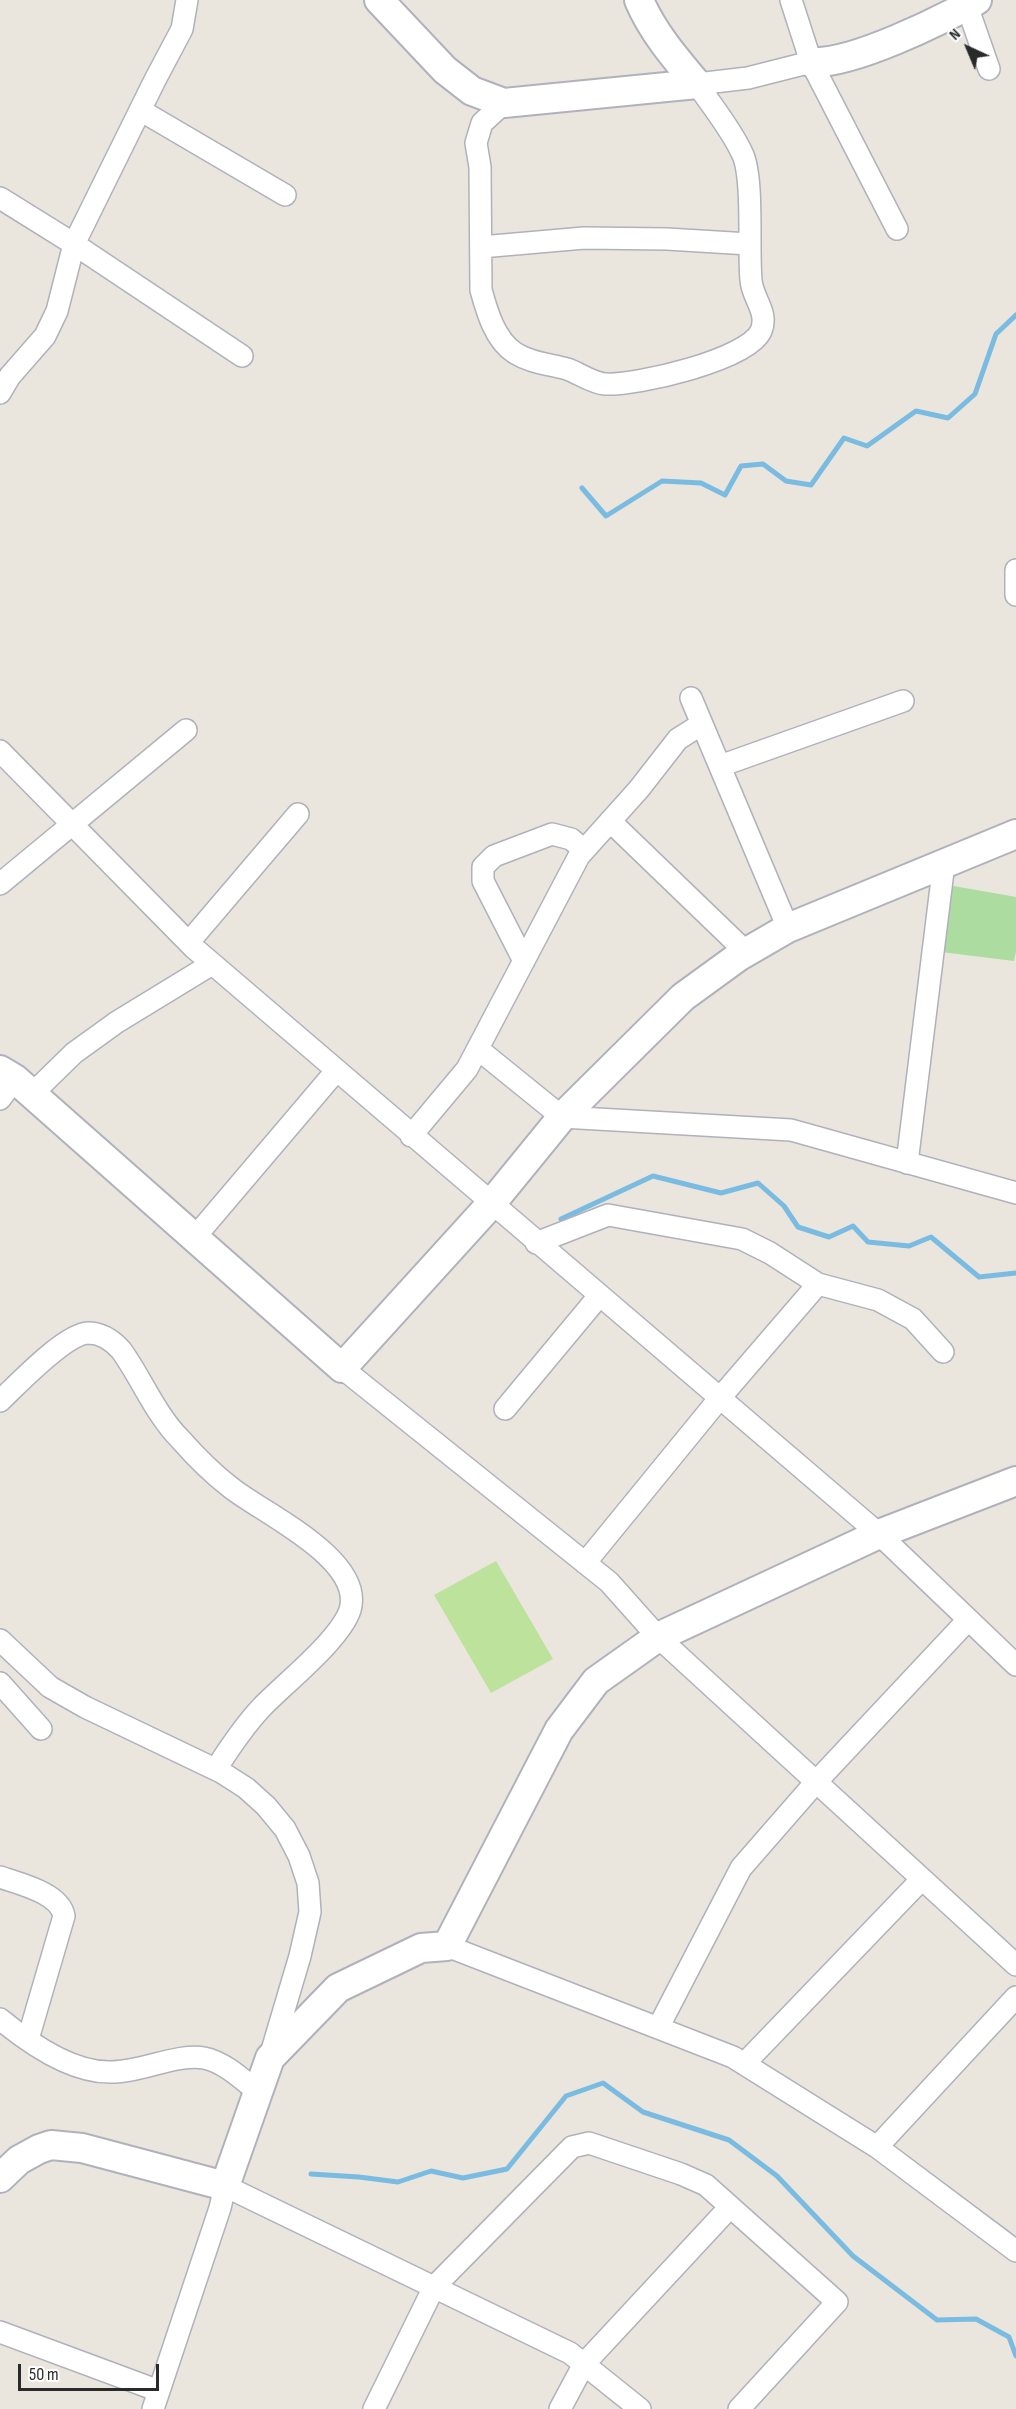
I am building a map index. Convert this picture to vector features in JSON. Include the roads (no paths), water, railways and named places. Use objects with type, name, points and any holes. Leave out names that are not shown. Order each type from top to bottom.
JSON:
[{"type":"street","points":[[3,380],[45,336],[57,311],[74,244],[182,29],[187,0]]},
{"type":"street","points":[[379,0],[445,70],[472,91],[504,103],[748,78],[811,62],[826,63],[859,54],[970,2],[989,69]]},
{"type":"street","points":[[504,103],[482,123],[476,143],[480,167],[481,290],[485,307],[497,334],[513,352],[531,361],[567,369],[603,384],[632,383],[705,364],[742,350],[760,332],[764,315],[751,282],[747,178],[743,154],[697,84],[673,56],[644,13],[639,0]]},
{"type":"street","points":[[791,0],[811,62],[897,229]]},
{"type":"street","points":[[140,110],[285,195]]},
{"type":"street","points":[[0,198],[74,244],[242,356]]},
{"type":"street","points":[[481,247],[584,238],[667,239],[749,244]]},
{"type":"street","points":[[1016,570],[1016,595]]},
{"type":"street","points":[[691,698],[788,928]]},
{"type":"street","points":[[720,766],[903,701]]},
{"type":"street","points":[[411,1136],[467,1069],[584,850],[639,789],[678,739],[702,724]]},
{"type":"street","points":[[0,884],[186,730]]},
{"type":"street","points":[[0,751],[212,964],[879,1534],[1016,1665]]},
{"type":"street","points":[[189,942],[298,814]]},
{"type":"street","points":[[610,822],[746,952]]},
{"type":"street","points":[[524,961],[483,881],[483,867],[494,856],[552,834],[571,839],[584,850]]},
{"type":"street","points":[[342,1368],[491,1204],[562,1117],[683,997],[746,952],[788,928],[1016,834]]},
{"type":"street","points":[[907,1163],[944,863]]},
{"type":"street","points":[[212,964],[117,1022],[82,1047],[12,1085],[195,1237],[342,1368],[609,1582],[658,1637],[1016,1965]]},
{"type":"street","points":[[478,1049],[562,1117],[791,1131],[1016,1193]]},
{"type":"street","points":[[195,1237],[336,1071]]},
{"type":"street","points":[[536,1243],[608,1215],[742,1239],[770,1253],[818,1284],[878,1300],[913,1319],[943,1352]]},
{"type":"street","points":[[585,1563],[719,1399],[818,1284]]},
{"type":"street","points":[[505,1408],[599,1296]]},
{"type":"street","points":[[0,1401],[63,1345],[88,1333],[102,1335],[121,1350],[161,1417],[204,1465],[231,1488],[319,1548],[334,1562],[347,1580],[351,1594],[350,1609],[344,1622],[325,1645],[241,1730],[216,1769]]},
{"type":"street","points":[[447,1946],[559,1730],[596,1681],[658,1637],[879,1534],[1016,1481]]},
{"type":"street","points":[[658,2028],[741,1868],[816,1782],[968,1621]]},
{"type":"street","points":[[0,1640],[50,1687],[85,1707],[216,1769],[246,1788],[266,1806],[285,1829],[299,1856],[308,1883],[310,1912],[303,1945],[270,2058],[225,2186],[220,2208],[156,2400],[0,2332]]},
{"type":"street","points":[[0,1683],[41,1729]]},
{"type":"street","points":[[0,1877],[51,1897],[63,1909],[64,1916],[28,2039]]},
{"type":"street","points":[[744,2064],[922,1879]]},
{"type":"street","points":[[270,2058],[338,1988],[421,1948],[447,1946],[733,2057],[877,2147],[1016,2251]]},
{"type":"street","points":[[877,2147],[1016,1997]]},
{"type":"street","points":[[0,2019],[63,2060],[82,2067],[107,2072],[131,2071],[187,2059],[203,2058],[222,2065],[258,2092]]},
{"type":"street","points":[[374,2409],[434,2287],[572,2147],[589,2143],[681,2174],[706,2185],[837,2302],[739,2409]]},
{"type":"street","points":[[0,2178],[19,2160],[51,2145],[82,2148],[225,2186],[570,2353],[640,2409]]},
{"type":"street","points":[[560,2409],[584,2364],[730,2207]]},
{"type":"waterway","points":[[582,488],[606,516],[662,481],[701,483],[725,495],[741,466],[763,464],[786,481],[811,485],[844,438],[867,446],[916,411],[948,418],[975,394],[996,334],[1016,315]]},
{"type":"waterway","points":[[561,1219],[653,1176],[721,1193],[758,1183],[784,1206],[798,1227],[829,1237],[853,1226],[868,1242],[909,1246],[931,1237],[979,1277],[1016,1273]]},
{"type":"waterway","points":[[311,2174],[398,2182],[431,2171],[463,2178],[507,2169],[566,2096],[603,2083],[643,2112],[729,2140],[777,2176],[853,2256],[937,2320],[976,2319],[1009,2337],[1016,2356]]}]
